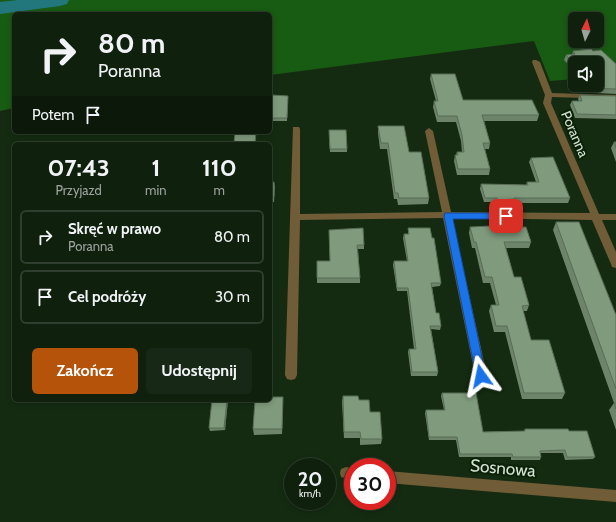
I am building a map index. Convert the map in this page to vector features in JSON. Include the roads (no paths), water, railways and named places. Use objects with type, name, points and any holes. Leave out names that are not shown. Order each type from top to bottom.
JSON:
[{"type":"street","name":"Poranna","points":[[536,62],[549,96],[547,103],[616,264]]},
{"type":"street","points":[[549,96],[616,97]]},
{"type":"street","points":[[291,375],[296,129]]},
{"type":"street","points":[[429,130],[481,376]]},
{"type":"street","points":[[295,217],[616,217]]},
{"type":"street","name":"Sosnowa","points":[[396,478],[616,496]]},
{"type":"waterway","points":[[0,8],[60,0]]}]
